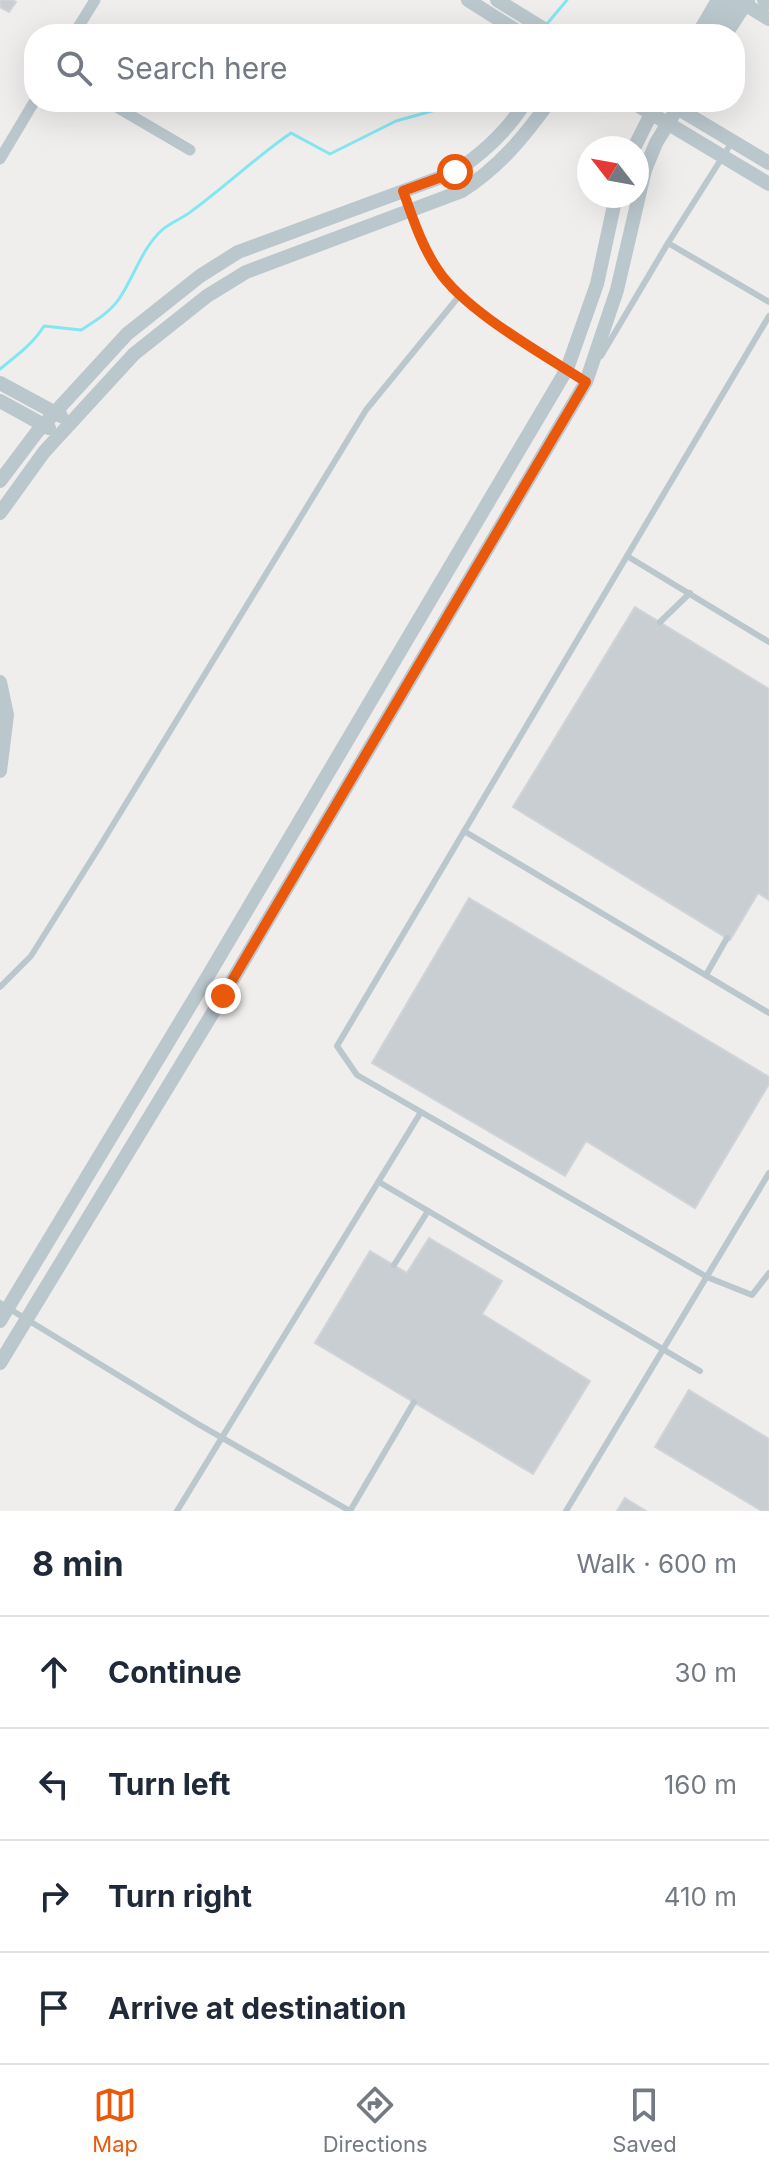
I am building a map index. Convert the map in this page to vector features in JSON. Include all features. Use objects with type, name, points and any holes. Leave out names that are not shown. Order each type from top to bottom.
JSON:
[{"type":"street","points":[[80,24],[95,0]]},
{"type":"street","points":[[468,0],[506,24]]},
{"type":"street","points":[[497,0],[535,24]]},
{"type":"street","points":[[704,24],[718,0]]},
{"type":"street","points":[[764,0],[769,3]]},
{"type":"street","points":[[741,1],[769,19]]},
{"type":"street","points":[[720,24],[741,1]]},
{"type":"street","points":[[731,24],[741,1]]},
{"type":"street","points":[[0,159],[28,112]]},
{"type":"street","points":[[125,112],[190,150]]},
{"type":"street","points":[[0,481],[43,425],[127,334],[200,276],[238,252],[455,172],[479,155],[519,112]]},
{"type":"street","points":[[0,513],[44,452],[134,354],[207,296],[246,272],[462,191],[486,175],[521,141],[542,112]]},
{"type":"street","points":[[640,136],[651,112]]},
{"type":"street","points":[[657,112],[667,123],[769,184]]},
{"type":"street","points":[[0,1363],[231,982],[586,382],[617,290],[645,170],[670,112]]},
{"type":"street","points":[[686,112],[769,163]]},
{"type":"street","points":[[0,1321],[4,1305],[205,981],[567,369],[597,284],[613,208]]},
{"type":"street","points":[[2,390],[71,422]]},
{"type":"street","points":[[2,390],[43,425],[60,434]]},
{"type":"street","points":[[0,682],[7,715],[0,771]]},
{"type":"lane","points":[[403,191],[423,245],[439,273],[460,295],[586,382],[732,142]]},
{"type":"lane","points":[[668,243],[769,302]]},
{"type":"lane","points":[[0,987],[31,956],[366,410],[460,295]]},
{"type":"lane","points":[[769,316],[337,1046],[357,1075],[707,1277],[752,1295],[769,1273]]},
{"type":"lane","points":[[627,556],[769,642]]},
{"type":"lane","points":[[660,622],[690,593]]},
{"type":"lane","points":[[464,831],[769,1013]]},
{"type":"lane","points":[[706,975],[727,938]]},
{"type":"lane","points":[[177,1511],[421,1112]]},
{"type":"lane","points":[[566,1511],[769,1173]]},
{"type":"lane","points":[[379,1182],[700,1371]]},
{"type":"lane","points":[[394,1265],[428,1211]]},
{"type":"lane","points":[[4,1305],[198,1424],[350,1511],[414,1402]]},
{"type":"building","points":[[0,0],[16,2],[9,12],[0,7]]},
{"type":"building","points":[[635,607],[769,689],[769,900],[758,893],[730,940],[513,807]]},
{"type":"building","points":[[469,898],[769,1077],[769,1084],[695,1208],[586,1141],[565,1176],[372,1063]]},
{"type":"building","points":[[429,1238],[502,1281],[482,1314],[590,1381],[533,1474],[315,1343],[370,1251],[407,1273]]},
{"type":"building","points":[[689,1390],[769,1439],[769,1511],[762,1511],[655,1447]]},
{"type":"building","points":[[625,1498],[646,1511],[617,1511]]},
{"type":"waterway","points":[[547,24],[567,0]]},
{"type":"waterway","points":[[0,369],[44,326],[81,330],[106,313],[119,299],[149,245],[162,230],[189,213],[291,133],[330,154],[396,121],[428,112]]},
{"type":"route","points":[[223,996],[586,382],[486,315],[460,295],[439,273],[423,245],[403,191],[455,172]]}]
